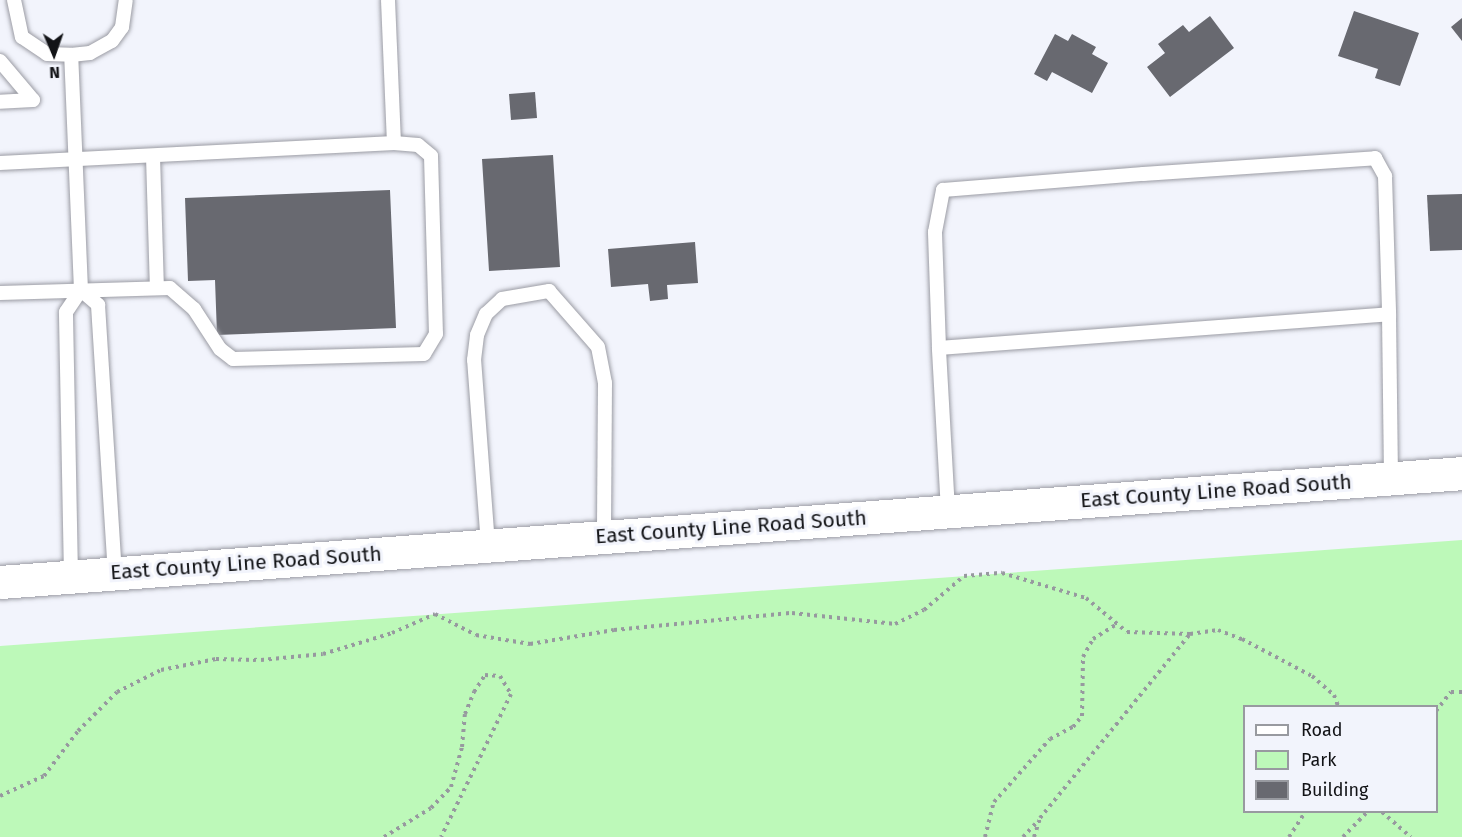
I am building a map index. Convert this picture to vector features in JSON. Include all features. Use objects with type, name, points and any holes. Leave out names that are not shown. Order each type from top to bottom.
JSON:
[{"type":"main road","name":"East County Line Road South","points":[[0,582],[1462,473]]},
{"type":"lane","points":[[14,0],[22,37],[47,54],[71,56],[90,53],[112,41],[122,27],[126,0]]},
{"type":"lane","points":[[388,0],[394,143]]},
{"type":"lane","points":[[71,56],[81,290],[66,312],[71,576]]},
{"type":"lane","points":[[0,61],[33,100],[0,102]]},
{"type":"lane","points":[[0,163],[394,143],[418,145],[431,156],[436,334],[424,354],[233,359],[220,349],[194,309],[170,288],[0,293]]},
{"type":"lane","points":[[153,156],[157,288]]},
{"type":"lane","points":[[948,511],[935,232],[943,190],[1154,173],[1375,158],[1385,177],[1391,478]]},
{"type":"lane","points":[[81,290],[98,305],[115,573]]},
{"type":"lane","points":[[488,545],[474,360],[477,335],[486,314],[502,299],[549,291],[598,347],[606,383],[604,537]]},
{"type":"lane","points":[[939,348],[1389,314]]},
{"type":"path","points":[[0,796],[44,776],[78,731],[117,692],[161,670],[216,659],[261,660],[323,654],[392,633],[435,614],[476,635],[530,644],[614,630],[792,613],[895,624],[924,610],[964,576],[1002,573],[1086,598],[1127,632],[1190,634],[1218,630],[1242,639],[1312,676],[1334,695],[1338,705]]},
{"type":"path","points":[[985,837],[994,802],[1050,739],[1073,728],[1082,716],[1083,657],[1094,639],[1117,624]]},
{"type":"path","points":[[1023,837],[1190,634]]},
{"type":"path","points":[[384,837],[431,808],[451,787],[462,747],[465,714],[474,692],[485,675],[500,676],[511,694],[441,837]]},
{"type":"path","points":[[1438,710],[1451,693],[1462,692]]},
{"type":"path","points":[[1289,837],[1304,813]]},
{"type":"path","points":[[1343,837],[1366,813]]},
{"type":"path","points":[[1383,813],[1411,837]]},
{"type":"path","points":[[1034,837],[1040,818]]},
{"type":"green space","points":[[1462,540],[1462,837],[0,837],[0,646]]},
{"type":"building","points":[[1354,11],[1419,33],[1400,86],[1375,78],[1378,69],[1338,56]]},
{"type":"building","points":[[1210,16],[1234,48],[1170,97],[1147,67],[1165,53],[1158,44],[1183,25],[1189,32]]},
{"type":"building","points":[[1462,18],[1462,41],[1451,27]]},
{"type":"building","points":[[1055,34],[1068,41],[1072,34],[1096,47],[1092,54],[1108,63],[1092,93],[1052,72],[1047,81],[1034,74]]},
{"type":"building","points":[[535,92],[537,118],[511,120],[509,94]]},
{"type":"building","points":[[553,155],[560,267],[489,271],[482,159]]},
{"type":"building","points":[[390,190],[396,328],[217,335],[215,280],[188,281],[185,198]]},
{"type":"building","points":[[1462,194],[1462,250],[1430,251],[1427,195]]},
{"type":"building","points":[[695,242],[698,283],[667,285],[668,299],[650,301],[648,284],[611,287],[608,249]]}]
